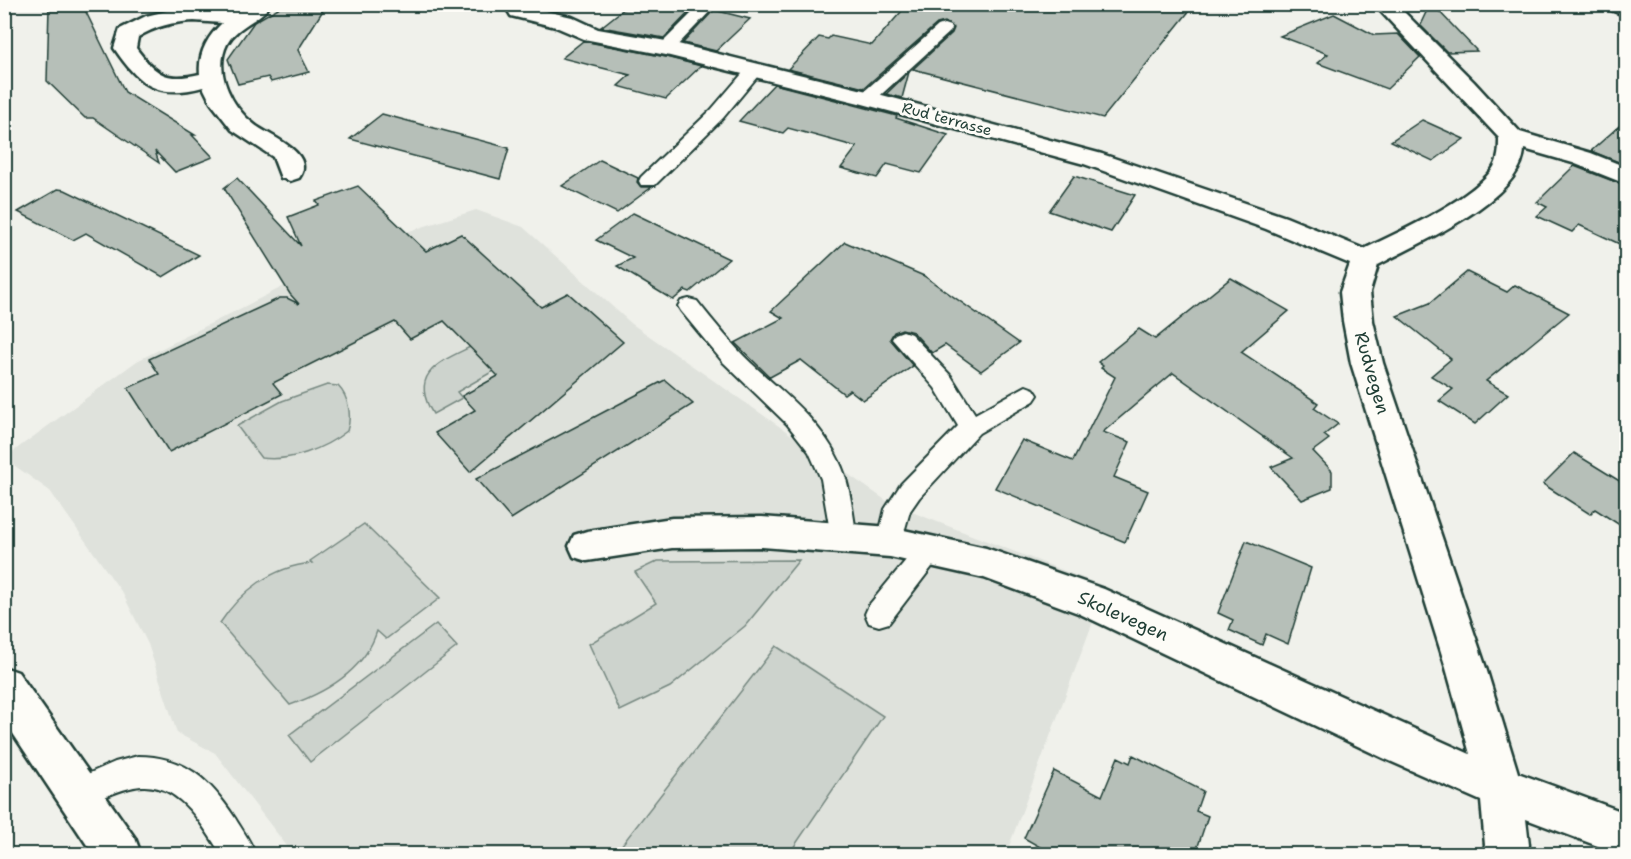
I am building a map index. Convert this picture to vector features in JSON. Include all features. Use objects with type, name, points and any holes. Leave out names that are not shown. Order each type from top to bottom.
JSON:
[{"type":"street","points":[[261,4],[238,18],[225,30],[213,49],[210,70],[216,92],[228,110],[247,130],[274,146],[286,157],[290,164],[290,173]]},
{"type":"street","points":[[1384,4],[1466,87],[1511,137],[1582,158],[1626,176]]},
{"type":"street","points":[[1613,4],[1626,10]]},
{"type":"street","name":"Rud terrasse","points":[[519,11],[564,22],[592,34],[666,48],[867,98],[1093,159],[1276,223],[1365,260]]},
{"type":"street","points":[[212,78],[168,86],[153,81],[140,69],[125,48],[128,34],[144,22],[177,15],[238,18]]},
{"type":"street","points":[[1365,260],[1457,211],[1492,185],[1510,162],[1511,137]]},
{"type":"street","name":"Rudvegen","points":[[1365,260],[1355,292],[1358,321],[1367,363],[1466,668],[1502,788],[1507,845],[1505,855]]},
{"type":"street","name":"Skolevegen","points":[[587,546],[672,533],[762,532],[890,542],[986,563],[1091,601],[1398,744],[1502,788],[1626,835]]},
{"type":"street","points":[[4,685],[119,855]]},
{"type":"lane","points":[[666,48],[710,4]]},
{"type":"lane","points":[[1377,4],[1384,4]]},
{"type":"lane","points":[[867,98],[944,29]]},
{"type":"lane","points":[[648,181],[717,114],[753,71]]},
{"type":"lane","points":[[689,306],[729,355],[802,424],[815,440],[828,463],[834,480],[844,537]]},
{"type":"lane","points":[[903,339],[943,382],[971,427]]},
{"type":"lane","points":[[890,542],[898,509],[910,491],[971,427],[1026,395]]},
{"type":"lane","points":[[879,614],[929,551]]},
{"type":"lane","points":[[78,795],[138,771],[156,771],[178,777],[204,801],[239,855]]},
{"type":"shaded area","points":[[476,210],[523,227],[632,324],[891,504],[1106,587],[1006,854],[293,854],[215,753],[177,733],[148,644],[123,594],[50,491],[4,458],[137,361],[365,245]]},
{"type":"shaded area","points":[[478,343],[502,366],[457,392],[462,398],[433,414],[426,399],[424,387],[427,377],[433,368],[443,361]]},
{"type":"shaded area","points":[[327,385],[338,386],[345,396],[349,425],[347,431],[317,449],[283,458],[261,458],[237,426],[282,401]]},
{"type":"shaded area","points":[[364,524],[440,598],[386,639],[377,631],[371,645],[354,669],[317,694],[290,705],[220,623],[228,611],[259,582],[297,565],[312,563],[310,561]]},
{"type":"shaded area","points":[[799,560],[745,626],[670,687],[620,711],[589,644],[656,603],[635,572],[658,561]]},
{"type":"shaded area","points":[[436,624],[457,647],[310,762],[289,735]]},
{"type":"shaded area","points":[[776,646],[883,716],[789,854],[633,854],[621,846]]},
{"type":"building","points":[[285,4],[327,4],[298,50],[309,72],[271,82],[268,77],[238,84],[228,59],[254,22]]},
{"type":"building","points":[[630,4],[696,5],[664,38],[601,27]]},
{"type":"building","points":[[908,4],[1195,4],[1103,118],[913,69],[952,33],[954,28],[945,22],[937,24],[864,88],[788,69],[819,37],[828,39],[831,36],[872,45]]},
{"type":"building","points":[[1430,4],[1477,51],[1447,52],[1420,25]]},
{"type":"building","points":[[83,6],[125,92],[195,135],[192,135],[213,157],[175,172],[155,151],[159,163],[93,118],[85,118],[47,81],[49,8]]},
{"type":"building","points":[[714,10],[750,19],[716,51],[683,43]]},
{"type":"building","points":[[1334,14],[1374,35],[1398,34],[1420,57],[1387,89],[1317,63],[1328,54],[1280,36]]},
{"type":"building","points":[[583,41],[701,66],[666,99],[618,86],[630,75],[562,58]]},
{"type":"building","points":[[909,72],[902,98],[886,94]]},
{"type":"building","points":[[774,84],[897,116],[896,118],[948,135],[921,173],[887,164],[877,178],[841,168],[857,147],[788,128],[783,133],[739,121]]},
{"type":"building","points":[[382,114],[509,148],[500,179],[350,139]]},
{"type":"building","points":[[1422,120],[1464,139],[1433,161],[1391,141]]},
{"type":"building","points":[[1626,120],[1626,165],[1591,151]]},
{"type":"building","points":[[600,160],[638,178],[637,182],[641,187],[652,187],[617,213],[562,186]]},
{"type":"building","points":[[1574,166],[1626,186],[1626,247],[1579,225],[1572,232],[1537,216],[1547,207],[1537,202]]},
{"type":"building","points":[[1074,176],[1135,195],[1111,232],[1049,211]]},
{"type":"building","points":[[237,178],[301,246],[288,217],[319,205],[316,201],[358,186],[426,251],[461,234],[541,307],[568,293],[623,342],[470,472],[435,433],[475,410],[462,396],[498,376],[444,321],[410,339],[395,322],[273,383],[282,394],[169,452],[128,388],[159,374],[149,359],[280,298],[287,298],[299,304],[290,294],[224,188]]},
{"type":"building","points":[[58,189],[65,190],[199,255],[163,277],[86,233],[73,240],[18,212]]},
{"type":"building","points":[[633,213],[729,259],[690,292],[685,290],[673,300],[617,266],[633,258],[596,240]]},
{"type":"building","points":[[845,242],[924,276],[1019,343],[981,371],[945,345],[932,353],[913,332],[902,329],[894,332],[890,339],[913,366],[863,400],[850,390],[844,394],[801,360],[770,377],[735,343],[783,318],[771,311]]},
{"type":"building","points":[[1467,272],[1507,292],[1515,285],[1569,313],[1486,381],[1508,394],[1475,424],[1439,401],[1453,389],[1431,376],[1451,359],[1397,316],[1430,303]]},
{"type":"building","points":[[1231,278],[1289,311],[1241,352],[1318,403],[1314,408],[1338,424],[1324,435],[1329,439],[1313,451],[1332,471],[1332,488],[1302,500],[1271,467],[1293,458],[1173,373],[1103,432],[1130,442],[1114,477],[1148,491],[1125,542],[995,488],[1022,440],[1073,461],[1115,377],[1101,368],[1103,366],[1098,362],[1139,329],[1155,339]]},
{"type":"building","points":[[665,380],[693,404],[511,519],[476,479]]},
{"type":"building","points":[[1574,453],[1626,485],[1626,529],[1595,509],[1590,514],[1543,484]]},
{"type":"building","points":[[1246,541],[1311,568],[1288,644],[1266,634],[1262,645],[1229,630],[1233,620],[1218,613]]},
{"type":"building","points":[[1133,755],[1203,791],[1196,811],[1208,816],[1195,855],[1054,855],[1024,838],[1054,771],[1102,796],[1118,757],[1130,763]]}]
